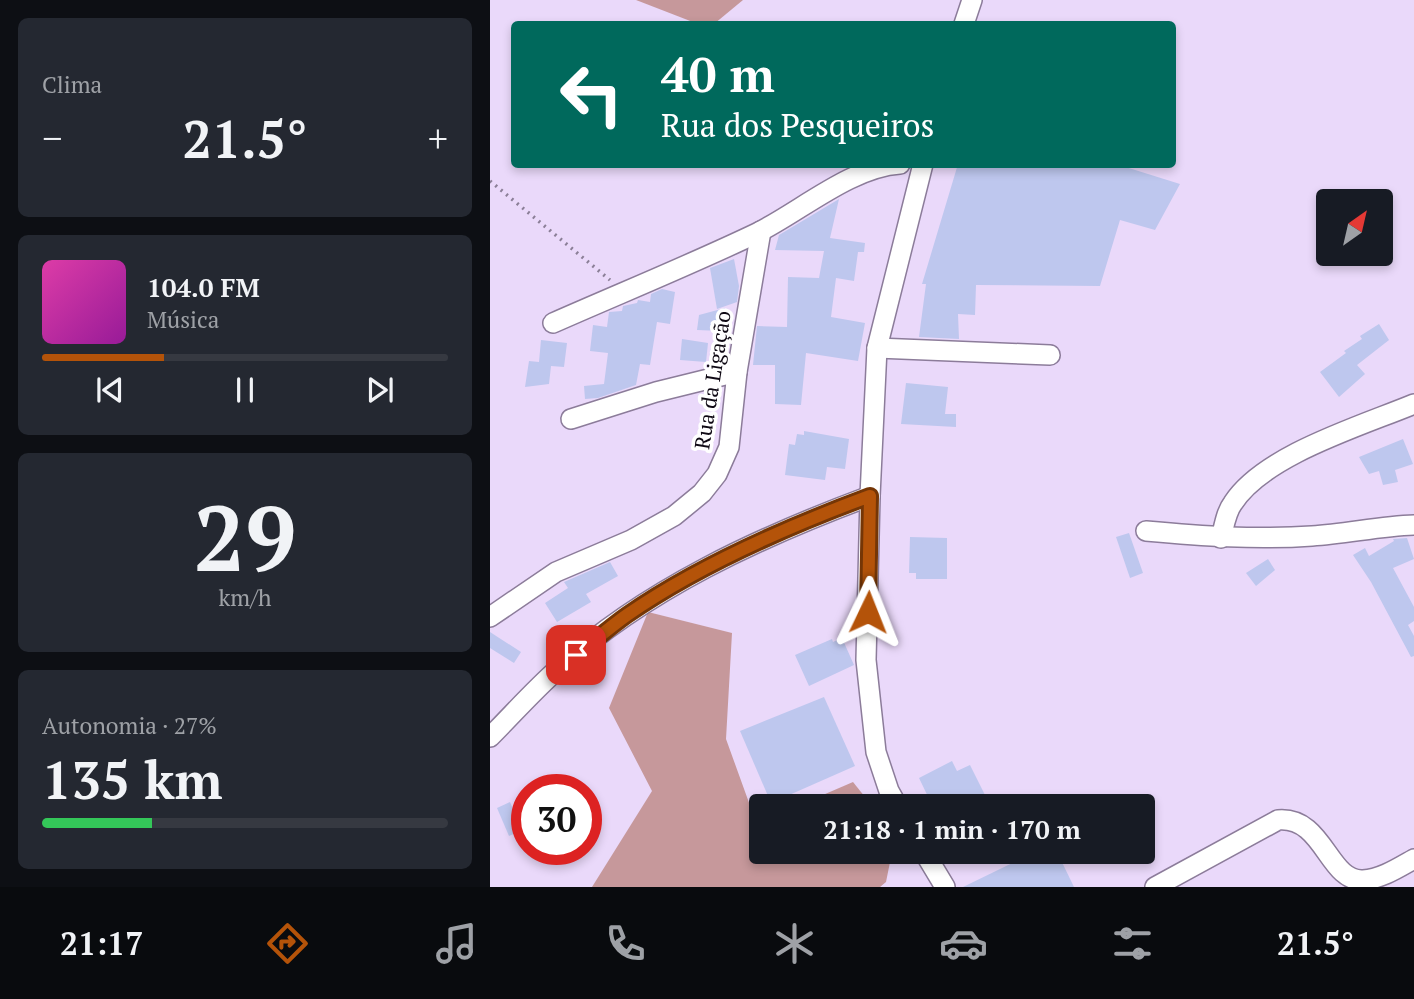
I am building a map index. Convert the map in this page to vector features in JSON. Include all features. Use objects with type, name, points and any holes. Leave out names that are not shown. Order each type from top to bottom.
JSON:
[{"type":"street","points":[[965,21],[972,0]]},
{"type":"street","points":[[552,323],[668,275],[761,231],[847,182],[880,168]]},
{"type":"street","points":[[890,794],[876,752],[866,660],[877,348],[922,168]]},
{"type":"street","name":"Rua da Ligação","points":[[490,617],[556,572],[631,540],[674,516],[702,493],[716,474],[729,447],[737,372],[761,231]]},
{"type":"street","points":[[877,348],[1050,355]]},
{"type":"street","points":[[571,419],[656,392],[737,372]]},
{"type":"street","points":[[1221,538],[1231,505],[1248,484],[1273,465],[1414,404]]},
{"type":"street","points":[[490,737],[559,668],[628,615],[681,581],[800,522],[870,496]]},
{"type":"street","points":[[1146,531],[1221,538],[1313,536],[1414,526]]},
{"type":"street","points":[[1155,887],[1278,820],[1299,822],[1311,831],[1348,876],[1357,880],[1378,877],[1414,859]]},
{"type":"street","points":[[931,864],[945,887]]},
{"type":"path","points":[[490,181],[624,291]]},
{"type":"shaded area","points":[[636,0],[743,0],[718,21],[690,21]]},
{"type":"shaded area","points":[[648,612],[732,633],[726,739],[749,803],[749,864],[890,864],[886,882],[880,887],[592,887],[652,791],[609,708]]},
{"type":"shaded area","points":[[853,782],[863,794],[825,794]]},
{"type":"building","points":[[957,168],[1129,168],[1180,184],[1155,230],[1120,220],[1100,286],[976,285],[975,315],[958,314],[959,339],[919,337],[926,284],[922,284]]},
{"type":"building","points":[[839,199],[830,238],[865,243],[864,252],[858,252],[854,281],[836,278],[831,317],[865,323],[858,361],[806,353],[801,405],[775,404],[775,365],[753,365],[757,326],[787,327],[788,277],[819,278],[824,251],[775,250],[779,235]]},
{"type":"building","points":[[734,259],[739,286],[737,302],[717,309],[710,268]]},
{"type":"building","points":[[662,289],[675,292],[670,324],[657,322],[650,365],[640,364],[636,385],[598,398],[585,399],[584,386],[604,384],[608,353],[590,351],[593,325],[607,327],[609,312],[622,311],[623,306],[637,303],[638,300],[650,302],[651,294]]},
{"type":"building","points":[[725,308],[721,331],[697,330],[699,315]]},
{"type":"building","points":[[1379,324],[1389,340],[1357,365],[1365,374],[1339,397],[1320,372],[1362,339],[1360,336]]},
{"type":"building","points":[[682,339],[708,343],[706,362],[680,360]]},
{"type":"building","points":[[541,340],[567,343],[564,367],[551,366],[549,384],[525,387],[529,361],[539,362]]},
{"type":"building","points":[[906,383],[948,387],[945,414],[956,414],[956,427],[901,424]]},
{"type":"building","points":[[804,431],[849,439],[845,469],[827,467],[825,480],[785,475],[789,444],[795,445],[797,434],[804,435]]},
{"type":"building","points":[[1403,439],[1413,464],[1395,470],[1398,482],[1383,485],[1379,471],[1369,474],[1359,457]]},
{"type":"building","points":[[1129,533],[1143,573],[1130,578],[1116,537]]},
{"type":"building","points":[[910,537],[947,538],[947,579],[916,579],[916,573],[909,573]]},
{"type":"building","points":[[1407,538],[1414,559],[1393,568],[1414,607],[1414,621],[1408,625],[1414,636],[1414,656],[1411,657],[1371,582],[1353,555],[1365,548],[1369,556],[1394,541],[1393,539]]},
{"type":"building","points":[[1268,559],[1275,570],[1256,586],[1246,573]]},
{"type":"building","points":[[610,562],[618,576],[586,594],[591,602],[557,622],[545,603],[568,588],[564,582]]},
{"type":"building","points":[[490,632],[521,652],[514,663],[490,648]]},
{"type":"building","points":[[842,638],[854,665],[809,686],[795,655],[832,639],[833,642]]},
{"type":"building","points":[[824,697],[855,766],[791,794],[767,794],[740,731]]},
{"type":"building","points":[[952,761],[957,771],[970,765],[984,794],[927,794],[919,778]]},
{"type":"building","points":[[510,802],[511,835],[509,836],[497,808]]},
{"type":"building","points":[[1010,864],[1063,864],[1074,887],[963,887]]},
{"type":"route","points":[[576,655],[628,615],[681,581],[800,522],[870,496],[868,612]]}]
